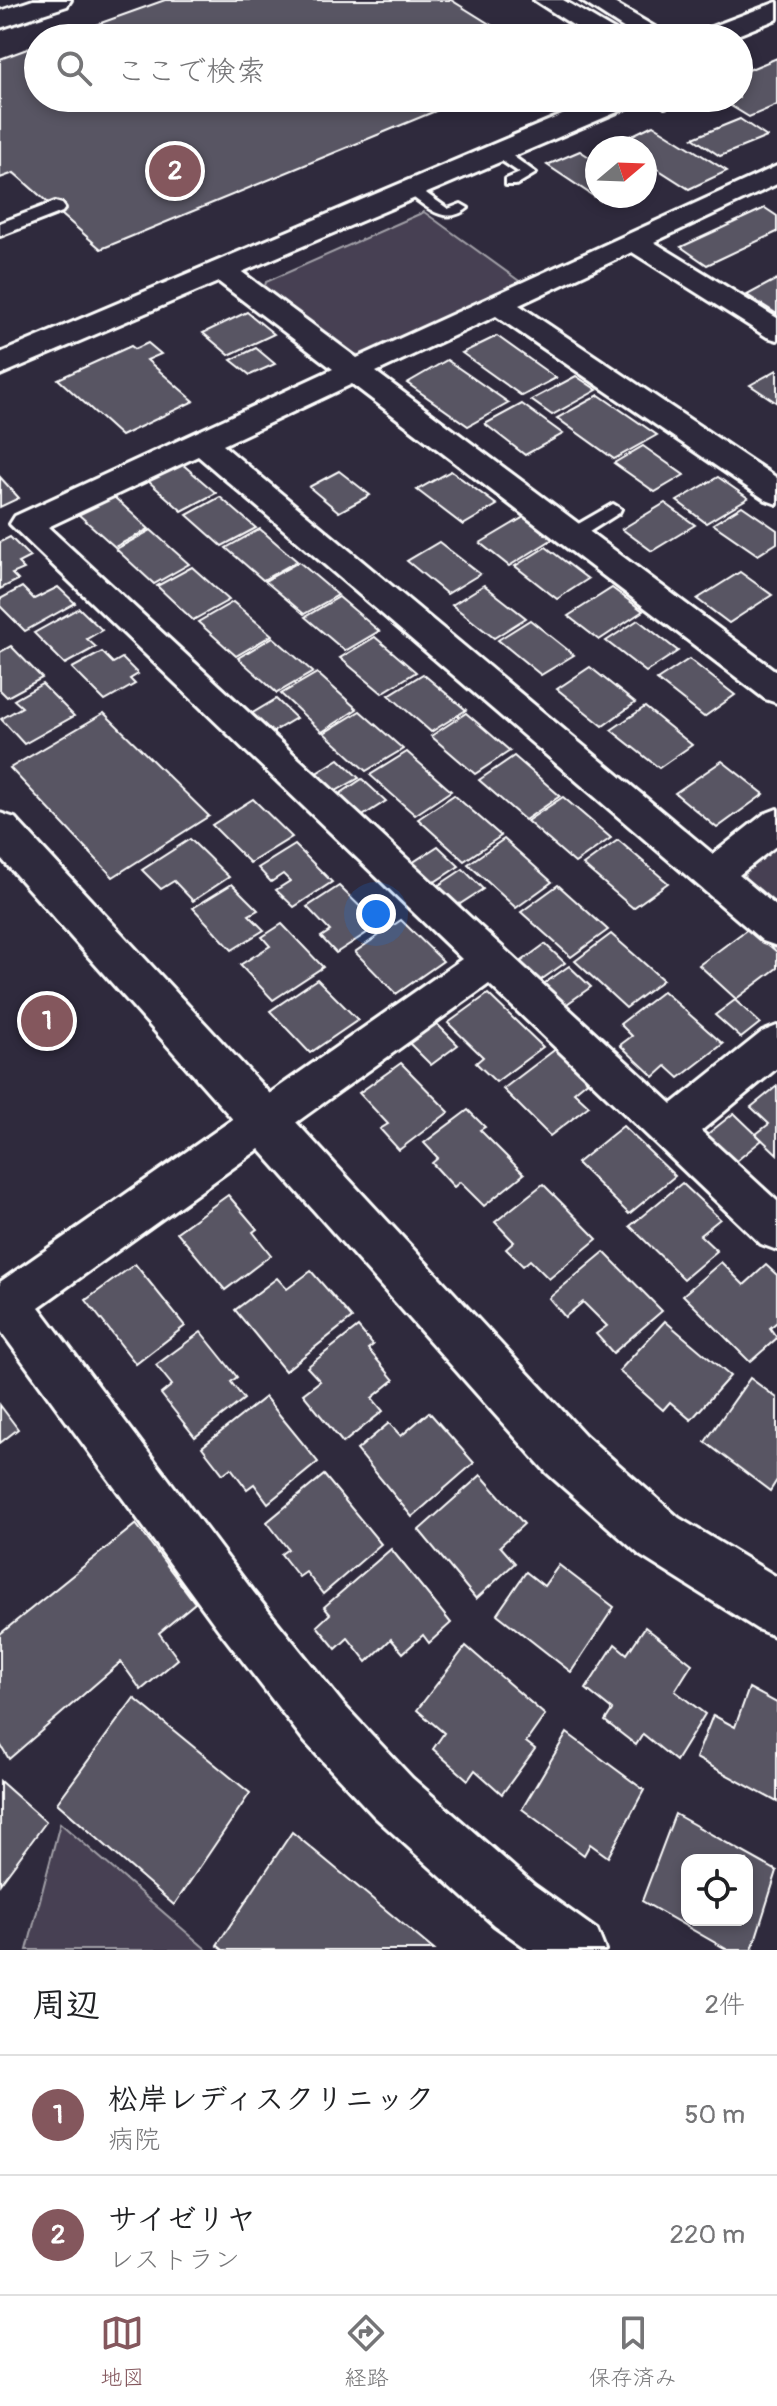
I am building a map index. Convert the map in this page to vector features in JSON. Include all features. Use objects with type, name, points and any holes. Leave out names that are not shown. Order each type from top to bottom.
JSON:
[{"type":"street","points":[[0,20],[58,0]]},
{"type":"street","points":[[546,0],[586,24]]},
{"type":"street","points":[[592,0],[632,24]]},
{"type":"street","points":[[742,24],[777,10]]},
{"type":"street","points":[[753,45],[777,35]]},
{"type":"street","points":[[0,338],[533,112]]},
{"type":"street","points":[[0,365],[593,112]]},
{"type":"street","points":[[771,183],[633,241],[26,524],[777,1230]]},
{"type":"street","points":[[0,230],[55,208]]},
{"type":"street","points":[[633,241],[777,331]]},
{"type":"street","points":[[221,270],[777,690]]},
{"type":"street","points":[[498,304],[777,493]]},
{"type":"street","points":[[200,442],[777,930]]},
{"type":"street","points":[[714,874],[777,824]]},
{"type":"street","points":[[0,829],[566,1454],[660,1537],[777,1609]]},
{"type":"street","points":[[489,962],[4,1305],[324,1723],[393,1797],[514,1905],[577,1950]]},
{"type":"street","points":[[670,1131],[777,1044]]},
{"type":"lane","points":[[498,152],[529,173],[511,182]]},
{"type":"lane","points":[[411,189],[447,214],[461,208]]},
{"type":"lane","points":[[572,535],[613,509]]},
{"type":"shaded area","points":[[424,212],[522,283],[367,356],[352,354],[264,290],[266,282]]},
{"type":"shaded area","points":[[777,840],[777,910],[743,882],[749,861]]},
{"type":"shaded area","points":[[60,1823],[207,1950],[27,1950]]},
{"type":"building","points":[[165,0],[451,0],[490,24],[98,24]]},
{"type":"building","points":[[24,50],[24,112],[433,112],[101,249],[14,173],[0,178],[0,59]]},
{"type":"building","points":[[777,58],[777,105],[749,117],[741,112],[753,112],[753,68]]},
{"type":"building","points":[[740,119],[767,137],[720,156],[693,138]]},
{"type":"building","points":[[653,125],[727,171],[689,189],[657,169],[657,136],[630,136]]},
{"type":"building","points":[[580,151],[585,154],[585,190],[547,165]]},
{"type":"building","points":[[765,208],[777,216],[777,232],[707,265],[681,247]]},
{"type":"building","points":[[777,279],[777,314],[747,295]]},
{"type":"building","points":[[247,312],[274,334],[229,355],[203,333]]},
{"type":"building","points":[[497,336],[556,378],[522,396],[462,353]]},
{"type":"building","points":[[148,343],[161,354],[147,360],[194,401],[121,436],[58,379],[131,346],[135,349]]},
{"type":"building","points":[[256,348],[275,364],[250,375],[231,360]]},
{"type":"building","points":[[447,360],[509,403],[468,426],[407,383]]},
{"type":"building","points":[[777,370],[777,403],[750,385]]},
{"type":"building","points":[[576,376],[597,390],[552,415],[531,400]]},
{"type":"building","points":[[599,395],[657,435],[614,459],[557,418]]},
{"type":"building","points":[[522,404],[563,434],[525,455],[485,424]]},
{"type":"building","points":[[643,446],[684,475],[655,492],[614,463]]},
{"type":"building","points":[[181,463],[216,493],[182,511],[148,481]]},
{"type":"building","points":[[339,471],[370,495],[339,512],[309,487]]},
{"type":"building","points":[[451,471],[497,505],[463,525],[417,490]]},
{"type":"building","points":[[0,477],[19,498],[0,507]]},
{"type":"building","points":[[718,477],[748,498],[706,523],[677,501]]},
{"type":"building","points":[[113,496],[149,529],[115,547],[78,514]]},
{"type":"building","points":[[220,497],[256,528],[222,546],[187,515]]},
{"type":"building","points":[[665,503],[695,525],[652,551],[622,529]]},
{"type":"building","points":[[742,506],[777,530],[777,543],[758,555],[713,524]]},
{"type":"building","points":[[524,517],[553,539],[509,566],[480,543]]},
{"type":"building","points":[[260,529],[297,561],[263,580],[226,548]]},
{"type":"building","points":[[151,530],[189,564],[154,584],[116,549]]},
{"type":"building","points":[[10,537],[30,557],[18,563],[24,569],[12,574],[18,580],[0,589],[0,542]]},
{"type":"building","points":[[439,542],[480,574],[447,594],[407,561]]},
{"type":"building","points":[[546,547],[588,579],[557,599],[515,566]]},
{"type":"building","points":[[299,562],[338,595],[304,614],[265,581]]},
{"type":"building","points":[[192,567],[229,600],[193,620],[157,586]]},
{"type":"building","points":[[740,572],[772,595],[729,623],[697,599]]},
{"type":"building","points":[[484,585],[526,618],[494,638],[452,605]]},
{"type":"building","points":[[22,587],[34,599],[58,587],[75,603],[25,631],[0,606],[0,599]]},
{"type":"building","points":[[612,588],[643,611],[599,640],[568,616]]},
{"type":"building","points":[[339,597],[379,631],[345,651],[305,617]]},
{"type":"building","points":[[233,602],[272,635],[236,656],[198,622]]},
{"type":"building","points":[[79,608],[102,630],[87,639],[96,647],[65,664],[34,633]]},
{"type":"building","points":[[530,620],[574,655],[541,675],[498,640]]},
{"type":"building","points":[[638,620],[678,651],[646,672],[606,641]]},
{"type":"building","points":[[273,637],[313,672],[277,693],[238,658]]},
{"type":"building","points":[[375,637],[416,672],[382,693],[340,658]]},
{"type":"building","points":[[11,646],[42,678],[7,697],[0,690],[0,652]]},
{"type":"building","points":[[102,652],[113,663],[122,658],[138,674],[130,679],[135,684],[105,701],[72,668]]},
{"type":"building","points":[[689,659],[735,695],[704,717],[657,680]]},
{"type":"building","points":[[590,667],[635,703],[603,726],[557,689]]},
{"type":"building","points":[[317,673],[357,709],[322,732],[281,694]]},
{"type":"building","points":[[423,674],[466,710],[431,732],[389,695]]},
{"type":"building","points":[[42,684],[74,716],[24,744],[1,719],[22,707],[14,700]]},
{"type":"building","points":[[276,699],[296,718],[271,733],[251,714]]},
{"type":"building","points":[[645,707],[692,745],[659,768],[611,730]]},
{"type":"building","points":[[360,711],[403,749],[366,771],[324,733]]},
{"type":"building","points":[[104,713],[209,816],[113,877],[10,768]]},
{"type":"building","points":[[466,713],[510,751],[475,774],[431,736]]},
{"type":"building","points":[[407,752],[451,791],[415,815],[370,775]]},
{"type":"building","points":[[514,756],[560,796],[525,820],[479,780]]},
{"type":"building","points":[[339,759],[359,778],[334,792],[315,774]]},
{"type":"building","points":[[722,761],[764,794],[717,828],[675,793]]},
{"type":"building","points":[[362,779],[386,801],[361,817],[338,795]]},
{"type":"building","points":[[454,795],[501,836],[464,861],[418,819]]},
{"type":"building","points":[[563,797],[611,838],[575,863],[527,821]]},
{"type":"building","points":[[253,799],[292,837],[250,863],[212,825]]},
{"type":"building","points":[[190,839],[229,877],[193,901],[174,881],[161,889],[142,870]]},
{"type":"building","points":[[504,839],[552,882],[516,908],[468,864]]},
{"type":"building","points":[[618,840],[668,883],[633,908],[583,865]]},
{"type":"building","points":[[295,845],[332,882],[294,907],[276,890],[290,881],[283,874],[271,882],[258,868]]},
{"type":"building","points":[[438,846],[459,866],[433,883],[412,863]]},
{"type":"building","points":[[463,869],[483,889],[457,906],[436,887]]},
{"type":"building","points":[[232,884],[258,910],[249,915],[264,930],[232,950],[193,908]]},
{"type":"building","points":[[558,885],[608,930],[571,957],[521,912]]},
{"type":"building","points":[[339,886],[379,925],[336,953],[321,937],[330,931],[307,907]]},
{"type":"building","points":[[401,920],[443,961],[396,994],[355,952]]},
{"type":"building","points":[[282,924],[323,967],[273,1000],[240,965],[270,946],[262,937]]},
{"type":"building","points":[[749,928],[777,952],[777,968],[736,999],[699,965]]},
{"type":"building","points":[[611,934],[663,980],[626,1008],[575,961]]},
{"type":"building","points":[[545,944],[565,963],[538,982],[519,963]]},
{"type":"building","points":[[569,966],[591,987],[564,1006],[542,985]]},
{"type":"building","points":[[317,979],[358,1020],[310,1053],[270,1011]]},
{"type":"building","points":[[663,991],[723,1044],[679,1078],[666,1066],[654,1077],[620,1045],[632,1036],[620,1024]]},
{"type":"building","points":[[488,994],[543,1047],[496,1082],[476,1063],[483,1057],[448,1023]]},
{"type":"building","points":[[735,1000],[760,1023],[741,1038],[715,1015]]},
{"type":"building","points":[[436,1023],[458,1045],[431,1065],[409,1043]]},
{"type":"building","points":[[557,1048],[590,1079],[574,1092],[589,1106],[550,1136],[503,1089]]},
{"type":"building","points":[[401,1063],[449,1112],[399,1150],[380,1129],[388,1124],[359,1093]]},
{"type":"building","points":[[777,1086],[777,1154],[756,1134],[769,1124],[751,1107]]},
{"type":"building","points":[[468,1110],[485,1127],[480,1130],[524,1174],[484,1206],[460,1182],[454,1187],[432,1163],[438,1158],[424,1143]]},
{"type":"building","points":[[734,1113],[762,1140],[734,1163],[705,1136]]},
{"type":"building","points":[[623,1126],[675,1176],[629,1214],[577,1163]]},
{"type":"building","points":[[682,1183],[720,1219],[700,1235],[717,1251],[684,1279],[630,1226]]},
{"type":"building","points":[[543,1184],[597,1239],[549,1279],[530,1260],[523,1266],[506,1249],[514,1242],[495,1222]]},
{"type":"building","points":[[228,1195],[257,1229],[253,1232],[271,1255],[225,1290],[177,1232]]},
{"type":"building","points":[[604,1252],[662,1311],[613,1353],[596,1334],[607,1326],[583,1302],[565,1317],[549,1298]]},
{"type":"building","points":[[721,1262],[744,1285],[766,1265],[777,1275],[777,1322],[770,1328],[777,1338],[750,1362],[683,1295]]},
{"type":"building","points":[[135,1264],[185,1326],[136,1364],[86,1300]]},
{"type":"building","points":[[311,1271],[352,1318],[285,1371],[235,1310],[277,1278],[287,1289]]},
{"type":"building","points":[[665,1321],[730,1376],[691,1420],[670,1402],[663,1410],[619,1371]]},
{"type":"building","points":[[358,1327],[373,1345],[368,1349],[394,1380],[372,1398],[383,1411],[343,1443],[303,1394],[320,1381],[307,1367]]},
{"type":"building","points":[[201,1332],[237,1377],[231,1382],[244,1399],[195,1437],[161,1394],[172,1385],[156,1365]]},
{"type":"building","points":[[750,1378],[777,1398],[777,1480],[770,1491],[705,1442]]},
{"type":"building","points":[[265,1397],[318,1462],[268,1503],[254,1484],[247,1489],[231,1468],[223,1474],[202,1447]]},
{"type":"building","points":[[0,1405],[18,1429],[0,1443]]},
{"type":"building","points":[[429,1412],[474,1463],[412,1517],[357,1450],[389,1423],[401,1436]]},
{"type":"building","points":[[324,1475],[381,1544],[323,1594],[306,1572],[299,1577],[281,1554],[288,1549],[267,1522]]},
{"type":"building","points":[[481,1475],[524,1524],[500,1546],[515,1563],[476,1599],[419,1530]]},
{"type":"building","points":[[136,1524],[195,1603],[159,1633],[178,1659],[141,1690],[121,1662],[9,1759],[0,1744],[0,1634]]},
{"type":"building","points":[[391,1549],[451,1623],[429,1643],[423,1635],[403,1653],[391,1639],[367,1662],[348,1638],[336,1649],[317,1626],[330,1614],[324,1607]]},
{"type":"building","points":[[559,1565],[614,1607],[571,1672],[497,1614],[526,1572],[544,1586]]},
{"type":"building","points":[[645,1627],[692,1664],[675,1691],[705,1714],[676,1761],[643,1734],[636,1745],[605,1721],[612,1710],[586,1689],[615,1644],[627,1654]]},
{"type":"building","points":[[466,1646],[545,1715],[526,1742],[535,1749],[502,1794],[475,1770],[468,1780],[433,1749],[444,1733],[417,1710]]},
{"type":"building","points":[[749,1688],[777,1703],[777,1802],[696,1758],[713,1715],[735,1727]]},
{"type":"building","points":[[134,1698],[250,1793],[174,1905],[57,1803]]},
{"type":"building","points":[[567,1733],[644,1790],[608,1857],[590,1844],[584,1855],[522,1809]]},
{"type":"building","points":[[0,1781],[46,1822],[0,1884]]},
{"type":"building","points":[[675,1814],[747,1854],[681,1854],[681,1923],[642,1901]]},
{"type":"building","points":[[292,1832],[434,1950],[223,1950],[217,1945]]},
{"type":"building","points":[[753,1858],[777,1871],[752,1950],[728,1950],[686,1926],[753,1926]]},
{"type":"place","name":"サイゼリヤ","points":[[175,171]]},
{"type":"place","name":"松岸レディスクリニック","points":[[47,1021]]}]
